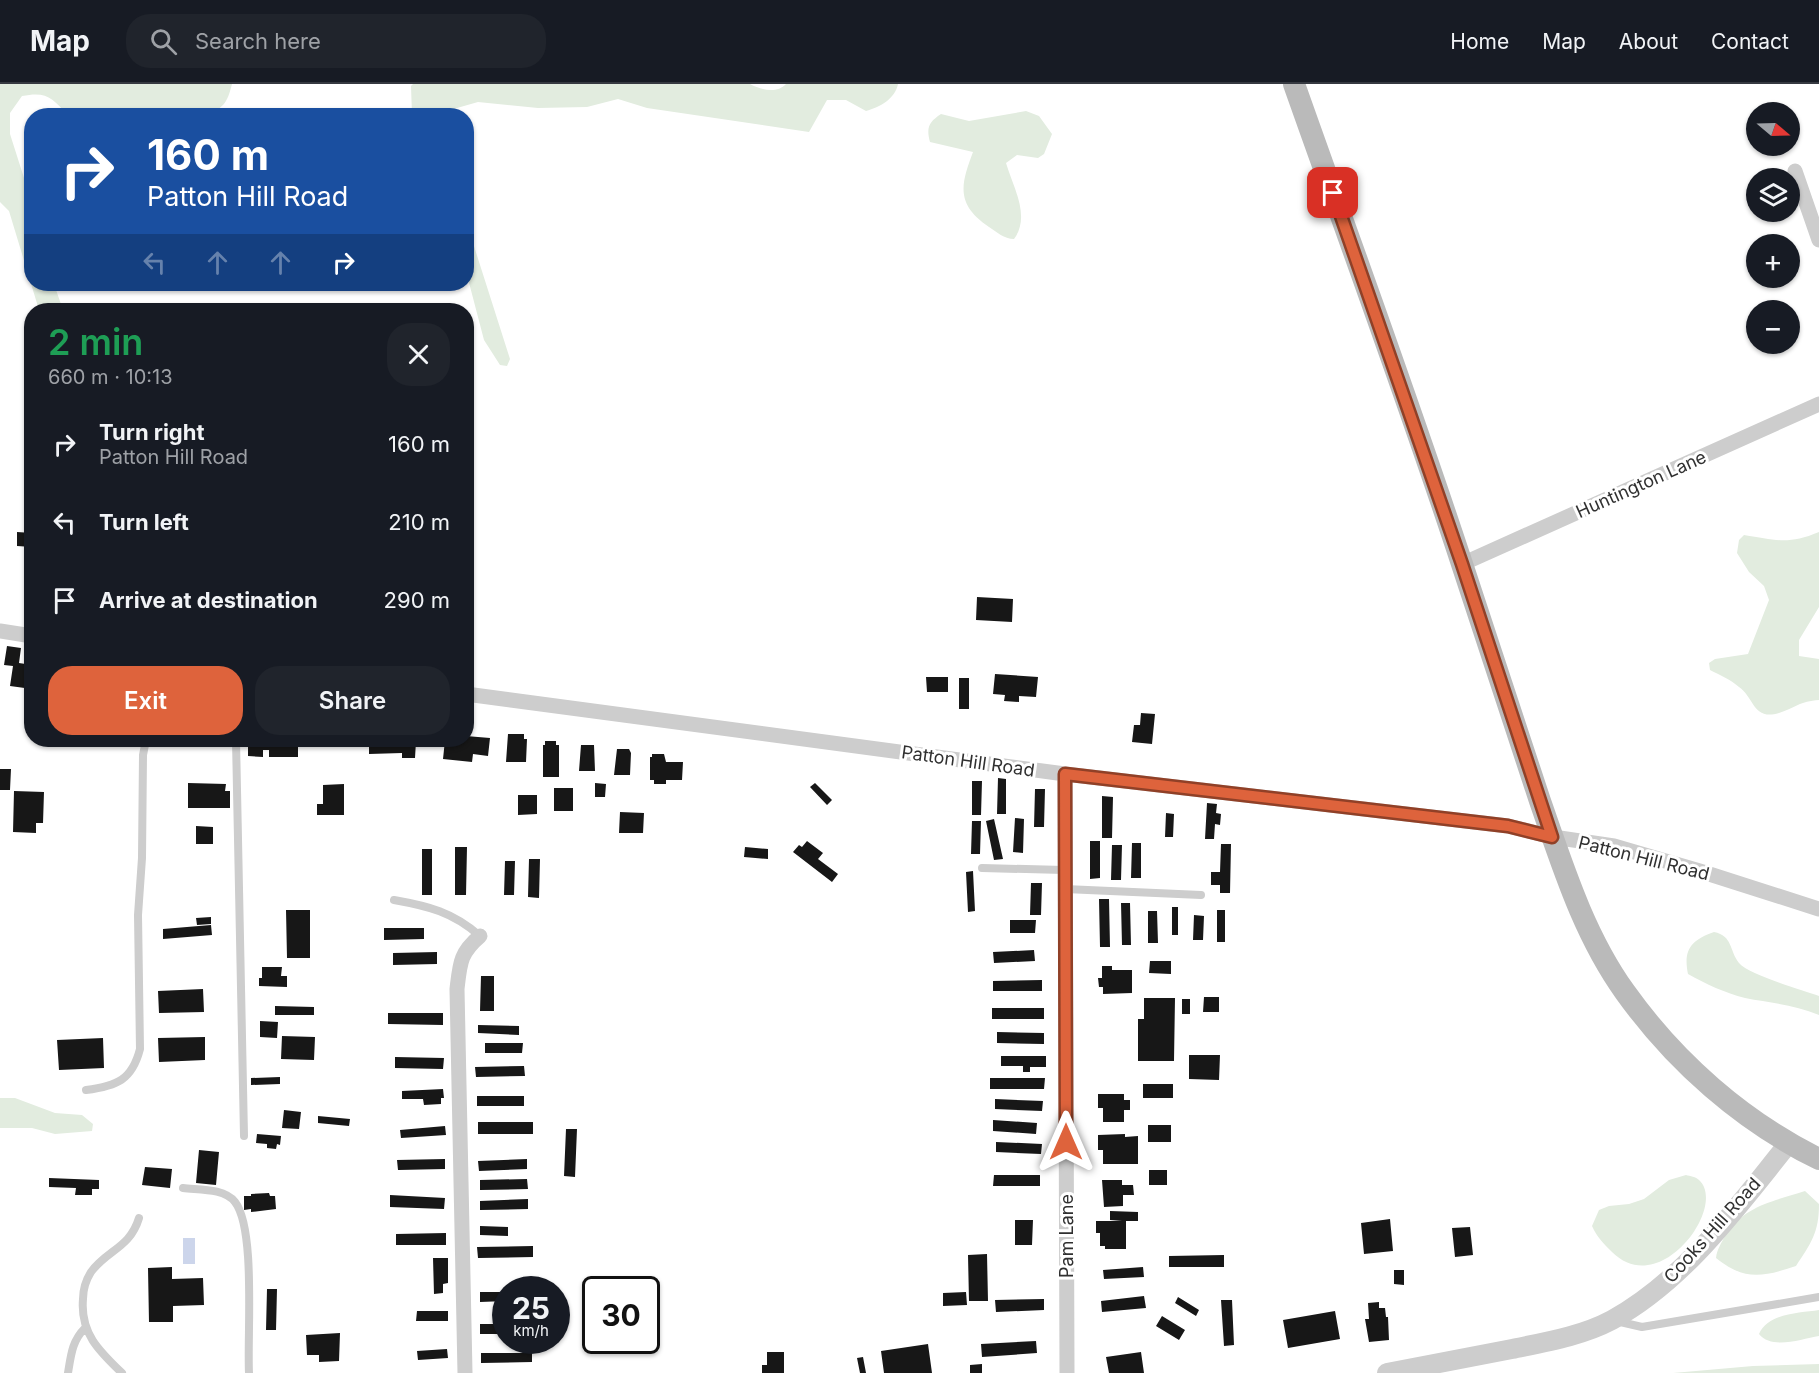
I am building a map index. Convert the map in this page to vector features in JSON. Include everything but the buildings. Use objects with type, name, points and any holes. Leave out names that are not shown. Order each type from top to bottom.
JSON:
[{"type":"main road","points":[[1294,84],[1462,564],[1567,883],[1605,961],[1624,992],[1700,1077],[1726,1100],[1788,1144],[1819,1159]]},
{"type":"street","points":[[1800,182],[1814,213],[1819,240]]},
{"type":"street","name":"Huntington Lane","points":[[1462,564],[1819,404]]},
{"type":"street","points":[[0,631],[24,635]]},
{"type":"street","name":"Patton Hill Road","points":[[474,695],[1065,774],[1508,826],[1552,837],[1614,846],[1819,909]]},
{"type":"street","name":"Pam Lane","points":[[1065,774],[1067,1373]]},
{"type":"street","points":[[465,1373],[457,989],[466,948],[480,936]]},
{"type":"street","name":"Cooks Hill Road","points":[[1387,1373],[1552,1341],[1582,1333],[1612,1320],[1672,1278],[1700,1249],[1788,1144]]},
{"type":"lane","points":[[86,1090],[110,1087],[126,1077],[136,1065],[140,1049],[138,915],[144,747]]},
{"type":"lane","points":[[236,747],[244,1136]]},
{"type":"lane","points":[[982,868],[1064,870]]},
{"type":"lane","points":[[1064,889],[1201,895]]},
{"type":"lane","points":[[394,900],[438,910],[462,921],[480,936]]},
{"type":"lane","points":[[183,1188],[226,1195],[235,1202],[240,1211],[245,1228],[247,1251],[249,1373]]},
{"type":"lane","points":[[122,1373],[102,1354],[85,1328],[82,1313],[84,1289],[91,1272],[135,1232],[139,1218]]},
{"type":"lane","points":[[1612,1320],[1642,1327],[1819,1297]]},
{"type":"lane","points":[[68,1373],[72,1348],[78,1335],[85,1328]]},
{"type":"shaded area","points":[[0,84],[232,84],[228,96],[219,108],[62,108],[43,95],[22,96],[10,113],[10,134],[24,178],[24,260],[9,211],[0,202]]},
{"type":"shaded area","points":[[413,84],[750,84],[774,90],[786,84],[898,84],[894,94],[886,102],[866,111],[846,100],[827,100],[809,132],[647,108],[618,99],[587,107],[538,108],[478,102],[457,108],[412,108],[411,86]]},
{"type":"shaded area","points":[[1026,111],[1039,116],[1052,134],[1044,154],[1038,158],[1017,155],[1006,163],[1021,211],[1019,230],[1014,239],[1010,239],[978,218],[966,202],[964,184],[973,152],[930,142],[928,132],[931,122],[941,114],[969,121]]},
{"type":"shaded area","points":[[474,246],[510,359],[507,366],[500,365],[484,340],[471,291],[474,291]]},
{"type":"shaded area","points":[[33,291],[56,291],[61,303],[37,303]]},
{"type":"shaded area","points":[[1819,532],[1819,607],[1799,640],[1799,656],[1819,659],[1819,700],[1802,703],[1779,713],[1764,714],[1755,707],[1744,691],[1710,670],[1709,663],[1715,659],[1748,654],[1769,600],[1764,586],[1749,572],[1737,553],[1739,540],[1744,535],[1790,540]]},
{"type":"shaded area","points":[[1714,932],[1728,940],[1739,963],[1745,968],[1819,996],[1819,1015],[1738,996],[1688,974],[1687,958],[1690,947],[1694,942]]},
{"type":"shaded area","points":[[0,1098],[15,1098],[55,1113],[82,1115],[93,1124],[92,1131],[55,1134],[32,1128],[0,1128]]},
{"type":"shaded area","points":[[1686,1175],[1699,1180],[1706,1193],[1704,1209],[1697,1227],[1684,1244],[1668,1257],[1650,1265],[1631,1264],[1612,1252],[1598,1237],[1592,1226],[1599,1210],[1644,1199],[1669,1180]]},
{"type":"shaded area","points":[[1805,1191],[1819,1204],[1818,1223],[1806,1251],[1796,1266],[1773,1273],[1754,1275],[1736,1270],[1716,1258],[1725,1236],[1741,1217],[1760,1206]]},
{"type":"shaded area","points":[[1819,1310],[1819,1336],[1779,1342],[1765,1339],[1759,1334],[1763,1327],[1777,1318]]},
{"type":"shaded area","points":[[1819,1364],[1819,1373],[1673,1373],[1753,1366]]},
{"type":"water","points":[[183,1238],[195,1238],[195,1264],[183,1264]]},
{"type":"route","points":[[1066,1142],[1065,774],[1508,826],[1552,837],[1462,564],[1333,193]]}]
